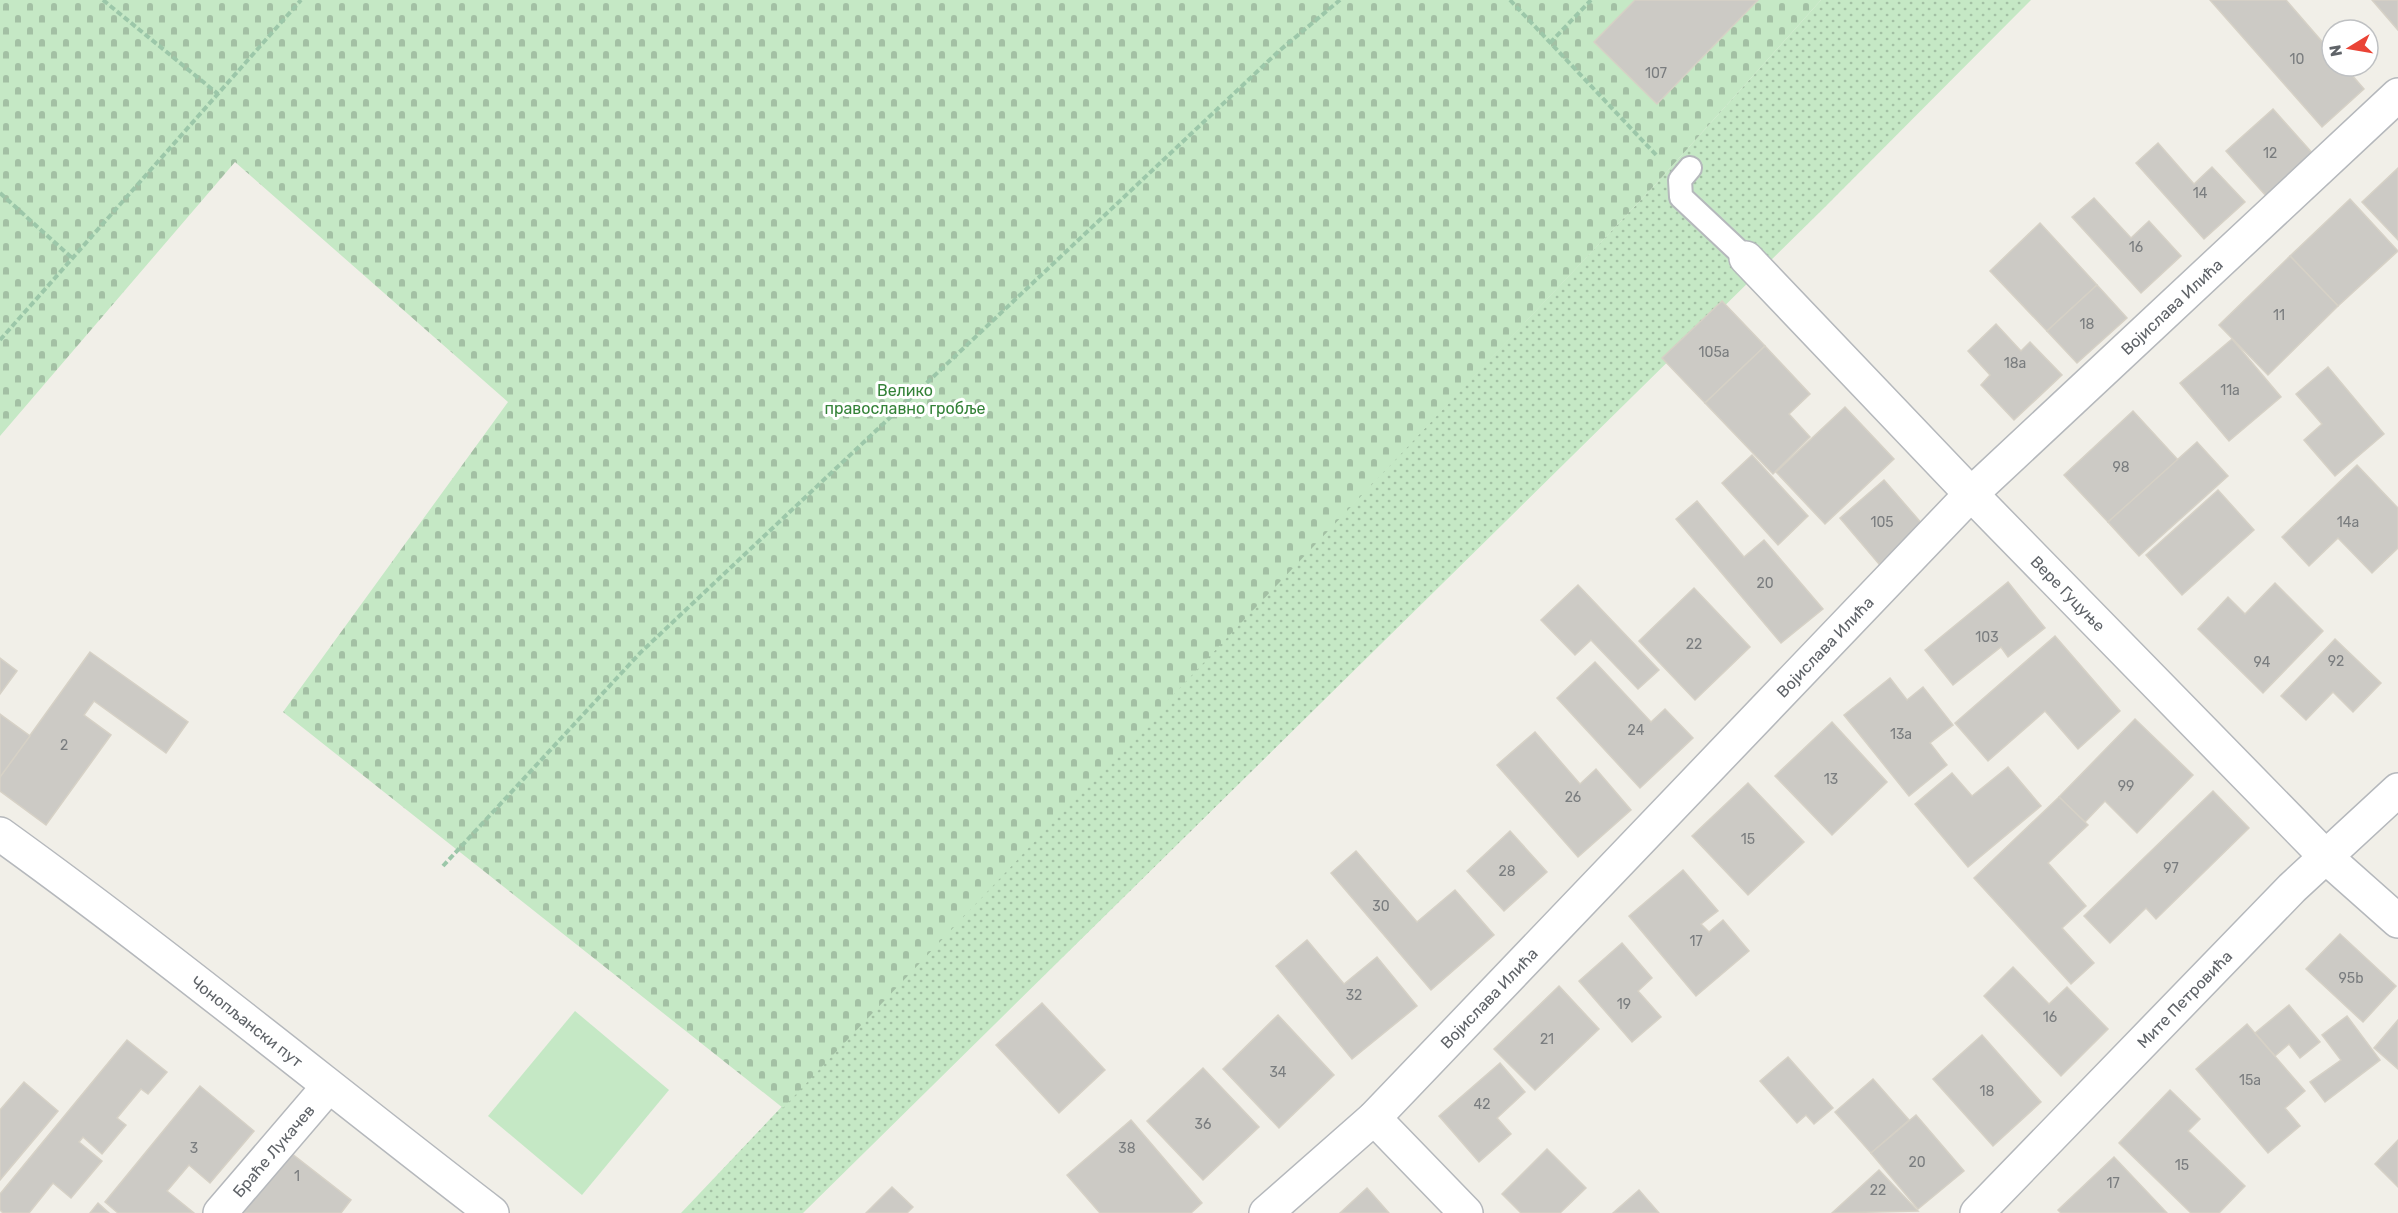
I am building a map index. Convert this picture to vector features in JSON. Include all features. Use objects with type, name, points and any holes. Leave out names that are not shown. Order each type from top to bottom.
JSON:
[{"type":"street","name":"Војислава Илића","points":[[1266,1213],[1374,1118],[1971,494],[2398,94]]},
{"type":"street","name":"Вере Гуцуње","points":[[1746,258],[1971,494],[2327,858],[2398,921]]},
{"type":"street","name":"Мите Петровића","points":[[1977,1213],[2292,888],[2398,790]]},
{"type":"street","name":"Чонопљански пут","points":[[0,834],[99,905],[328,1088],[492,1213]]},
{"type":"street","name":"Браће Лукачев","points":[[220,1213],[328,1088]]},
{"type":"street","points":[[1374,1118],[1466,1213]]},
{"type":"lane","points":[[1685,174],[1681,196],[1746,258]]},
{"type":"path","points":[[103,0],[218,94]]},
{"type":"path","points":[[0,340],[301,0]]},
{"type":"path","points":[[444,866],[640,653],[1270,59],[1340,0]]},
{"type":"path","points":[[1509,0],[1685,174]]},
{"type":"path","points":[[1550,43],[1591,0]]},
{"type":"path","points":[[0,194],[72,258]]},
{"type":"green space","name":"Велико православно гробље","points":[[0,0],[1821,0],[1654,186],[783,1108],[283,712],[508,402],[235,162],[0,436]]},
{"type":"green space","points":[[1821,0],[2031,0],[1825,207],[803,1213],[681,1213],[1654,186]]},
{"type":"green space","points":[[575,1011],[669,1090],[582,1195],[488,1116]]},
{"type":"building","points":[[1635,0],[1758,0],[1657,104],[1594,42]]},
{"type":"building","points":[[2210,0],[2286,0],[2320,39],[2320,78],[2354,78],[2364,89],[2322,127]]},
{"type":"building","points":[[2372,0],[2398,0],[2398,30]]},
{"type":"building","points":[[2273,109],[2314,155],[2267,197],[2226,151]]},
{"type":"building","points":[[2158,143],[2194,184],[2212,167],[2245,202],[2204,239],[2136,163]]},
{"type":"building","points":[[2398,168],[2398,240],[2362,202]]},
{"type":"building","points":[[2094,198],[2131,238],[2149,221],[2181,256],[2141,293],[2072,217]]},
{"type":"building","points":[[2350,199],[2398,251],[2338,306],[2290,256]]},
{"type":"building","points":[[2040,223],[2097,285],[2047,331],[1990,271]]},
{"type":"building","points":[[2290,256],[2338,306],[2268,375],[2219,325]]},
{"type":"building","points":[[2097,285],[2127,318],[2077,363],[2047,331]]},
{"type":"building","points":[[1722,301],[1765,346],[1705,403],[1662,358]]},
{"type":"building","points":[[1996,324],[2021,351],[2030,342],[2062,375],[2014,420],[1981,385],[1990,375],[1968,351]]},
{"type":"building","points":[[2232,339],[2281,397],[2229,441],[2180,383]]},
{"type":"building","points":[[1765,346],[1810,394],[1789,414],[1810,437],[1773,474],[1705,403]]},
{"type":"building","points":[[2328,367],[2384,434],[2335,476],[2304,440],[2322,424],[2296,394]]},
{"type":"building","points":[[1845,407],[1894,459],[1825,524],[1776,472]]},
{"type":"building","points":[[2133,411],[2178,460],[2108,522],[2064,475]]},
{"type":"building","points":[[2197,442],[2228,476],[2139,556],[2108,522]]},
{"type":"building","points":[[1752,455],[1808,516],[1778,545],[1722,483]]},
{"type":"building","points":[[2357,465],[2398,508],[2398,548],[2372,573],[2338,538],[2309,566],[2282,537]]},
{"type":"building","points":[[1884,480],[1923,525],[1879,564],[1840,518]]},
{"type":"building","points":[[2218,490],[2254,530],[2182,595],[2146,555]]},
{"type":"building","points":[[1697,501],[1744,557],[1764,540],[1823,609],[1781,643],[1676,519]]},
{"type":"building","points":[[2008,582],[2045,628],[2008,657],[2001,647],[1953,685],[1925,650]]},
{"type":"building","points":[[2275,583],[2323,631],[2263,693],[2198,629],[2228,597],[2245,614]]},
{"type":"building","points":[[1578,585],[1659,670],[1638,689],[1591,640],[1575,655],[1541,620]]},
{"type":"building","points":[[1694,588],[1750,647],[1695,700],[1639,641]]},
{"type":"building","points":[[2055,636],[2120,711],[2078,749],[2045,711],[1988,761],[1955,723]]},
{"type":"building","points":[[2335,639],[2381,683],[2353,712],[2333,692],[2306,720],[2281,696]]},
{"type":"building","points":[[90,652],[188,722],[166,753],[94,701],[84,715],[111,735],[46,825],[0,791],[0,777]]},
{"type":"building","points":[[0,658],[17,671],[0,694]]},
{"type":"building","points":[[1595,662],[1651,722],[1665,709],[1693,738],[1640,788],[1557,698]]},
{"type":"building","points":[[1890,678],[1907,700],[1923,687],[1953,725],[1930,743],[1947,765],[1909,796],[1844,715]]},
{"type":"building","points":[[0,714],[30,736],[0,777]]},
{"type":"building","points":[[2135,719],[2193,775],[2137,833],[2105,801],[2085,822],[2059,797]]},
{"type":"building","points":[[1832,722],[1887,782],[1832,835],[1775,776]]},
{"type":"building","points":[[1535,732],[1580,784],[1596,769],[1631,810],[1578,857],[1497,765]]},
{"type":"building","points":[[2008,767],[2041,806],[1968,867],[1915,804],[1952,773],[1972,796]]},
{"type":"building","points":[[1748,783],[1804,842],[1748,895],[1692,836]]},
{"type":"building","points":[[2213,791],[2249,828],[2156,919],[2146,908],[2110,943],[2084,916]]},
{"type":"building","points":[[2059,797],[2088,825],[2048,863],[2086,906],[2062,928],[2094,963],[2071,984],[1974,878]]},
{"type":"building","points":[[1510,831],[1547,872],[1504,911],[1467,871]]},
{"type":"building","points":[[1356,851],[1417,922],[1455,890],[1494,935],[1431,990],[1331,873]]},
{"type":"building","points":[[1683,870],[1718,911],[1701,924],[1709,932],[1723,920],[1749,951],[1696,996],[1629,916]]},
{"type":"building","points":[[2340,934],[2396,986],[2363,1022],[2306,969]]},
{"type":"building","points":[[1307,940],[1344,984],[1377,957],[1417,1006],[1352,1059],[1276,966]]},
{"type":"building","points":[[1622,943],[1652,978],[1638,991],[1661,1017],[1632,1042],[1579,981]]},
{"type":"building","points":[[2013,967],[2049,1004],[2067,987],[2108,1029],[2061,1076],[1984,996]]},
{"type":"building","points":[[1559,986],[1599,1029],[1535,1090],[1494,1049]]},
{"type":"building","points":[[1042,1003],[1105,1070],[1059,1113],[996,1045]]},
{"type":"building","points":[[2289,1005],[2320,1042],[2300,1058],[2289,1044],[2275,1056],[2255,1033]]},
{"type":"building","points":[[1278,1015],[1334,1075],[1279,1128],[1223,1069]]},
{"type":"building","points":[[2347,1016],[2380,1060],[2325,1102],[2310,1082],[2341,1060],[2322,1035]]},
{"type":"building","points":[[2398,1020],[2398,1069],[2374,1048]]},
{"type":"building","points":[[2247,1024],[2305,1091],[2285,1108],[2300,1126],[2268,1153],[2196,1069]]},
{"type":"building","points":[[1982,1035],[2041,1102],[1993,1146],[1933,1079]]},
{"type":"building","points":[[127,1040],[167,1072],[148,1094],[141,1089],[117,1118],[126,1125],[102,1154],[83,1137],[79,1142],[102,1161],[71,1198],[53,1183],[29,1213],[3,1213],[0,1210],[0,1194]]},
{"type":"building","points":[[1788,1057],[1833,1108],[1814,1124],[1806,1115],[1797,1123],[1760,1081]]},
{"type":"building","points":[[1500,1063],[1525,1092],[1497,1118],[1511,1134],[1479,1162],[1439,1116]]},
{"type":"building","points":[[1203,1068],[1259,1127],[1203,1180],[1147,1121]]},
{"type":"building","points":[[1873,1079],[1909,1120],[1871,1153],[1835,1112]]},
{"type":"building","points":[[24,1082],[58,1111],[0,1180],[0,1110]]},
{"type":"building","points":[[200,1086],[254,1131],[210,1183],[189,1165],[167,1191],[194,1213],[118,1213],[105,1202]]},
{"type":"building","points":[[2170,1090],[2200,1119],[2188,1131],[2245,1186],[2219,1213],[2191,1213],[2119,1143]]},
{"type":"building","points":[[1916,1115],[1964,1171],[1918,1209],[1871,1153]]},
{"type":"building","points":[[1131,1120],[1202,1203],[1191,1213],[1100,1213],[1067,1175]]},
{"type":"building","points":[[2398,1140],[2398,1187],[2375,1164]]},
{"type":"building","points":[[1547,1149],[1586,1188],[1560,1213],[1521,1213],[1502,1194]]},
{"type":"building","points":[[291,1153],[351,1200],[341,1213],[243,1213]]},
{"type":"building","points":[[2114,1157],[2167,1213],[2061,1213],[2058,1210]]},
{"type":"building","points":[[1879,1170],[1918,1211],[1832,1213]]},
{"type":"building","points":[[892,1187],[913,1207],[907,1213],[866,1213]]},
{"type":"building","points":[[1367,1188],[1389,1213],[1340,1213]]},
{"type":"building","points":[[1639,1190],[1659,1213],[1613,1213]]},
{"type":"building","points":[[98,1203],[109,1213],[90,1213]]}]
